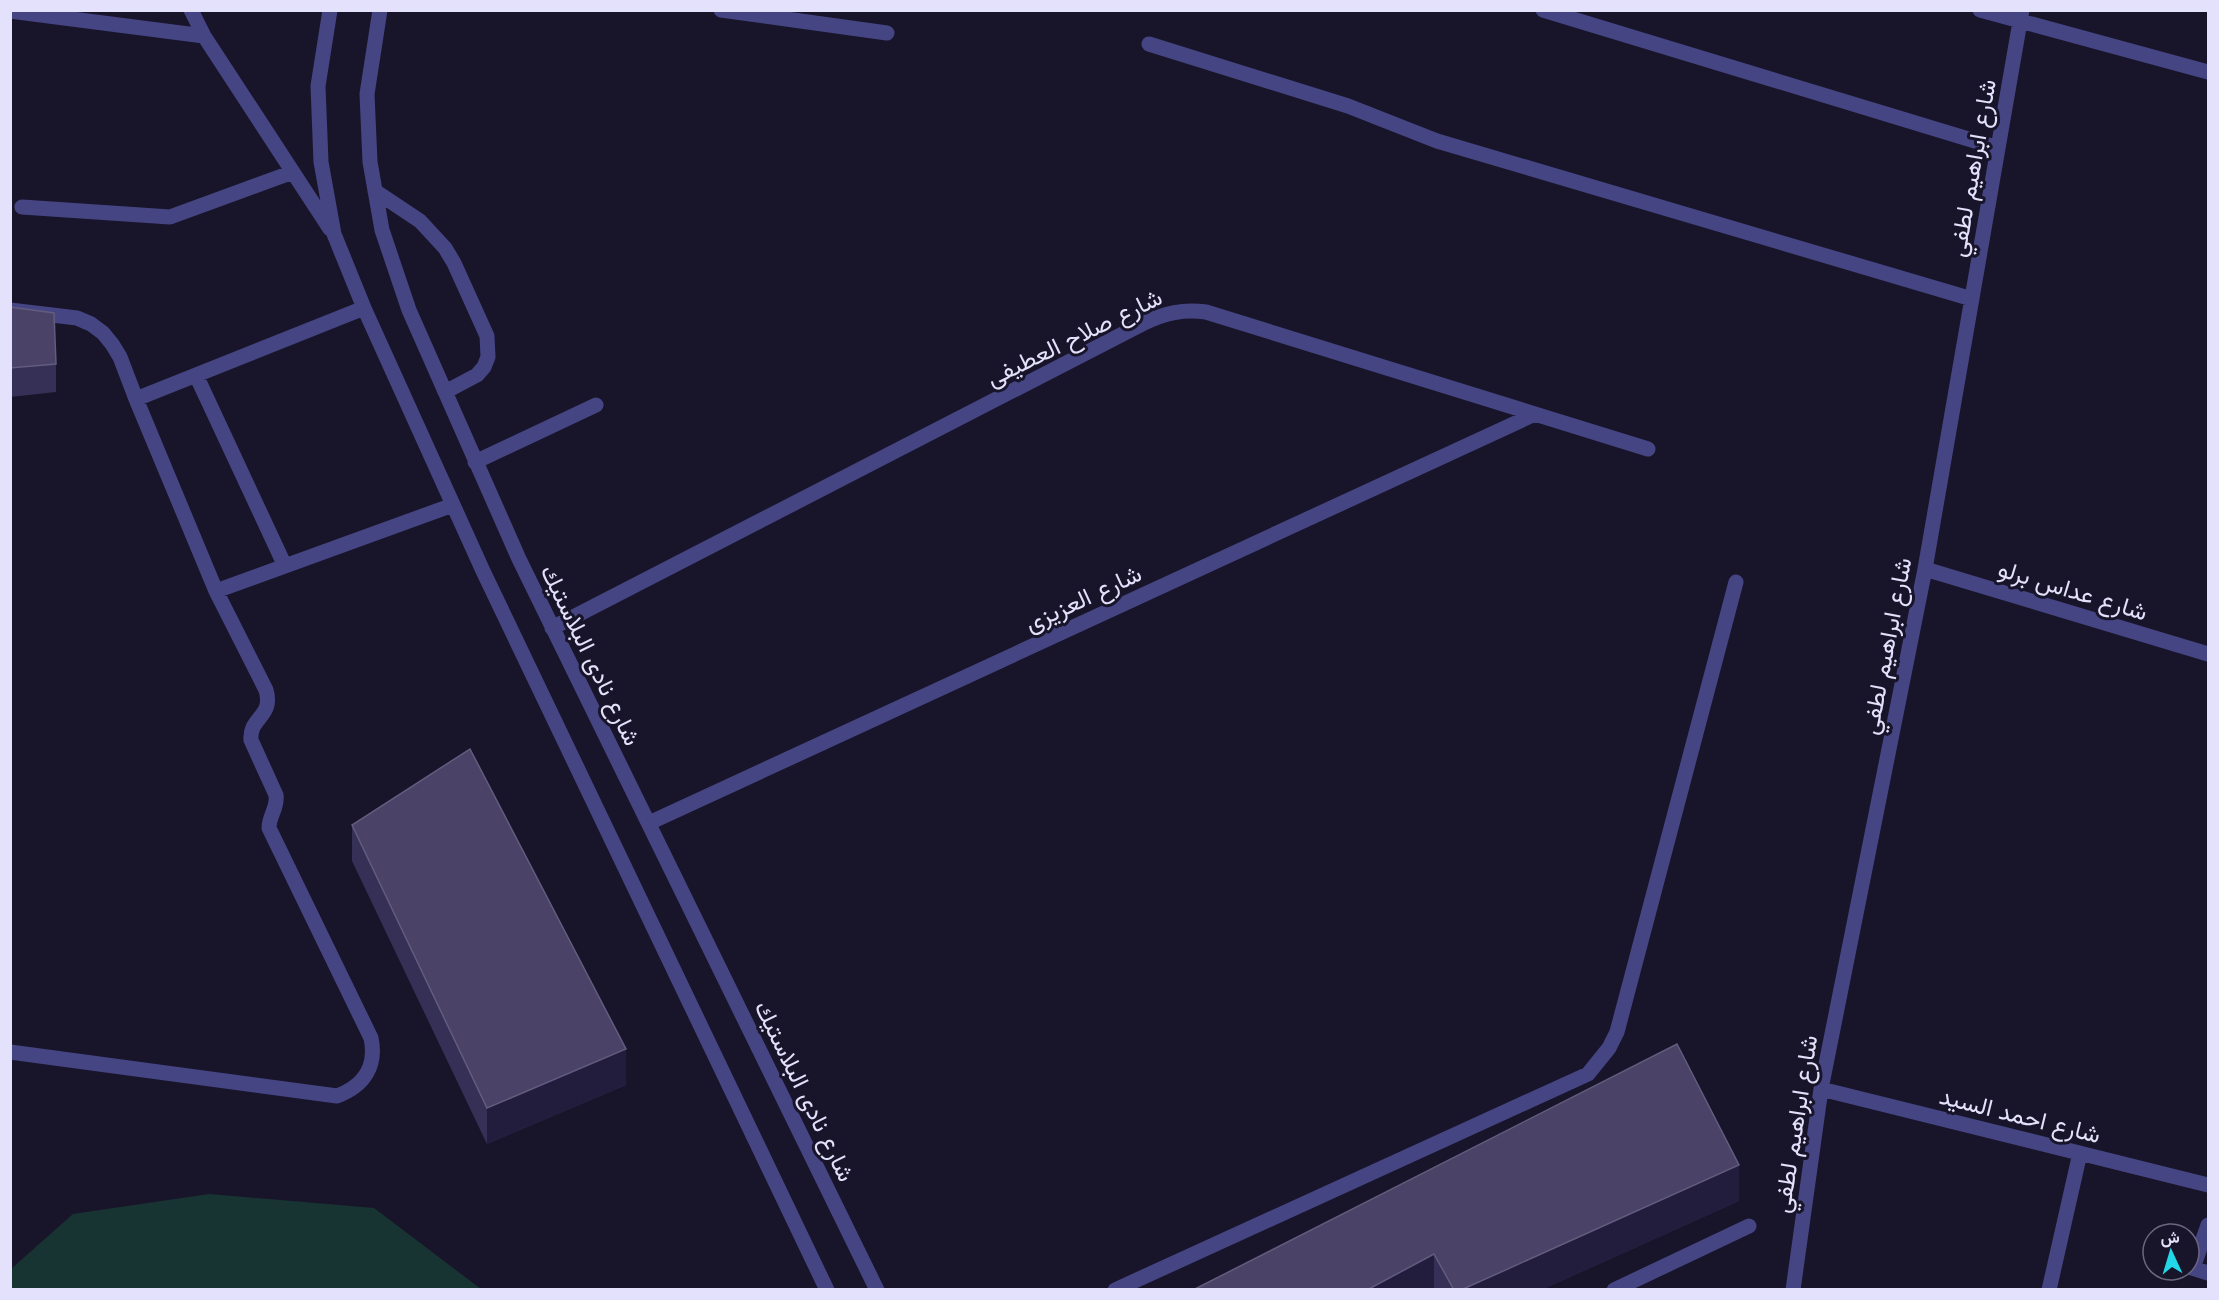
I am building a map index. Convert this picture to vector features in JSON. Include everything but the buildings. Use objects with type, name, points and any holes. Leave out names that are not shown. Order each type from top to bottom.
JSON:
[{"type":"street","points":[[191,10],[204,36],[334,234],[364,308],[493,593],[827,1290]]},
{"type":"street","points":[[330,10],[318,86],[321,162],[334,234]]},
{"type":"street","name":"شارع نادى البلاستيك","points":[[380,10],[367,94],[370,162],[382,230],[409,310],[475,462],[552,628],[877,1290]]},
{"type":"street","points":[[721,10],[887,33]]},
{"type":"street","points":[[1543,10],[1998,148]]},
{"type":"street","points":[[1980,10],[2021,15],[2208,72]]},
{"type":"street","points":[[10,11],[204,36]]},
{"type":"street","name":"شارع ابراهيم لطفي","points":[[1793,1290],[1821,1089],[1925,568],[2021,15]]},
{"type":"street","points":[[1149,44],[1348,106],[1437,141],[1972,299]]},
{"type":"street","points":[[22,207],[170,217],[293,172]]},
{"type":"street","points":[[375,191],[420,221],[445,248],[487,336],[488,357],[484,367],[477,375],[445,392]]},
{"type":"street","points":[[136,399],[364,308]]},
{"type":"street","points":[[10,310],[77,318],[91,324],[102,333],[120,357],[216,591],[268,697],[265,713],[255,722],[250,740],[278,802],[271,815],[269,828],[371,1038],[374,1050],[367,1075],[349,1092],[337,1096],[10,1052]]},
{"type":"street","name":"شارع صلاح العطيفى","points":[[552,628],[1144,323],[1175,312],[1191,310],[1206,312],[1648,449]]},
{"type":"street","points":[[196,375],[285,566]]},
{"type":"street","points":[[475,462],[596,405]]},
{"type":"street","name":"شارع العزيزى","points":[[649,824],[1535,414]]},
{"type":"street","points":[[216,591],[453,505]]},
{"type":"street","name":"شارع عداس برلو","points":[[1925,568],[2208,654]]},
{"type":"street","points":[[1115,1290],[1588,1074],[1594,1068],[1609,1048],[1617,1032],[1736,582]]},
{"type":"street","name":"شارع احمد السيد","points":[[1821,1089],[2208,1185]]},
{"type":"street","points":[[2049,1290],[2080,1153]]},
{"type":"street","points":[[2201,1242],[2208,1225]]},
{"type":"street","points":[[1614,1290],[1749,1226]]},
{"type":"green space","points":[[209,1194],[374,1208],[481,1289],[11,1289],[11,1269],[73,1214]]}]
